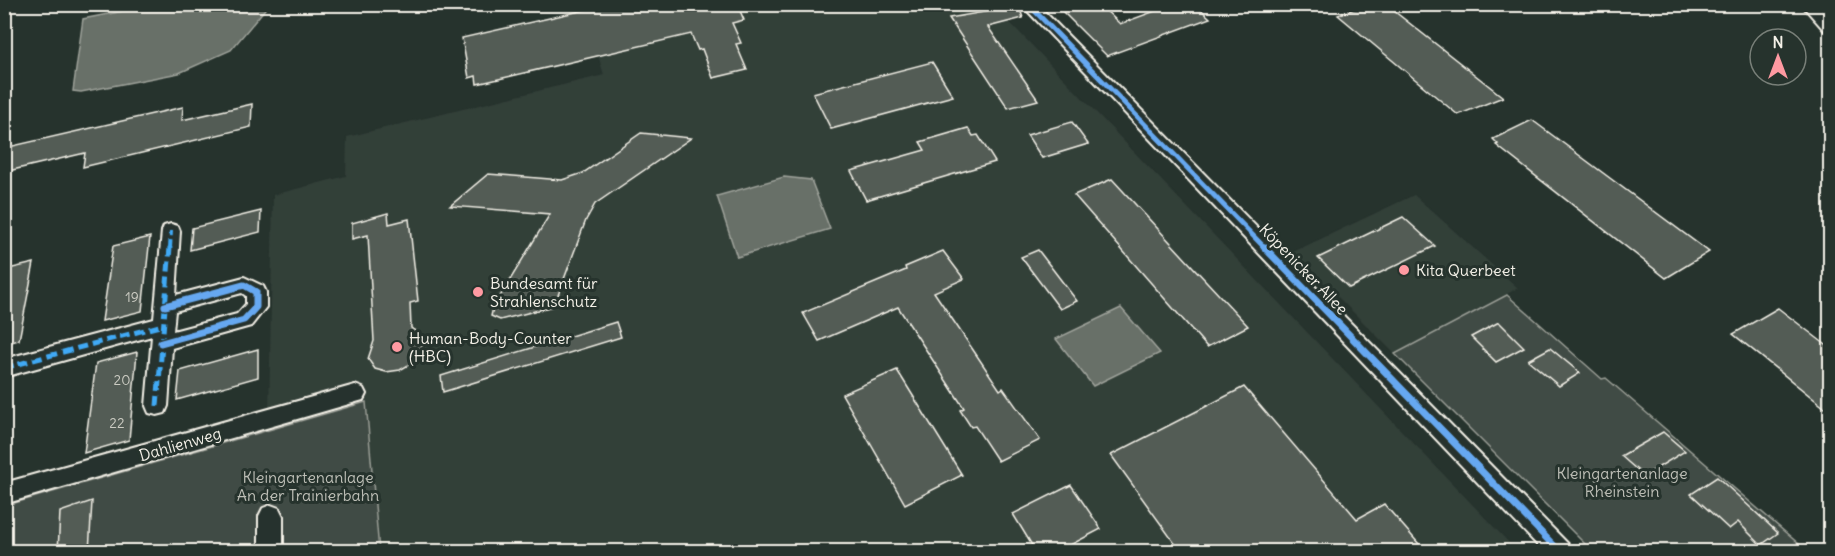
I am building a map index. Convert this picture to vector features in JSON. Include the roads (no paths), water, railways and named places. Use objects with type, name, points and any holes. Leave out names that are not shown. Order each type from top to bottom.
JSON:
[{"type":"street","name":"Köpenicker Allee","points":[[1028,4],[1560,552]]},
{"type":"street","points":[[1808,4],[1830,26]]},
{"type":"street","points":[[157,406],[171,231]]},
{"type":"street","points":[[4,368],[163,325]]},
{"type":"street","name":"Dahlienweg","points":[[4,494],[355,393]]},
{"type":"street","points":[[271,516],[271,552]]},
{"type":"place","name":"Kita Querbeet","points":[[1404,270]]},
{"type":"place","name":"Bundesamt für Strahlenschutz","points":[[478,292]]},
{"type":"place","name":"Human-Body-Counter (HBC)","points":[[397,347]]},
{"type":"park label","name":"Kleingartenanlage Rheinstein","points":[[1622,482]]},
{"type":"park label","name":"Kleingartenanlage An der Trainierbahn","points":[[308,486]]}]
